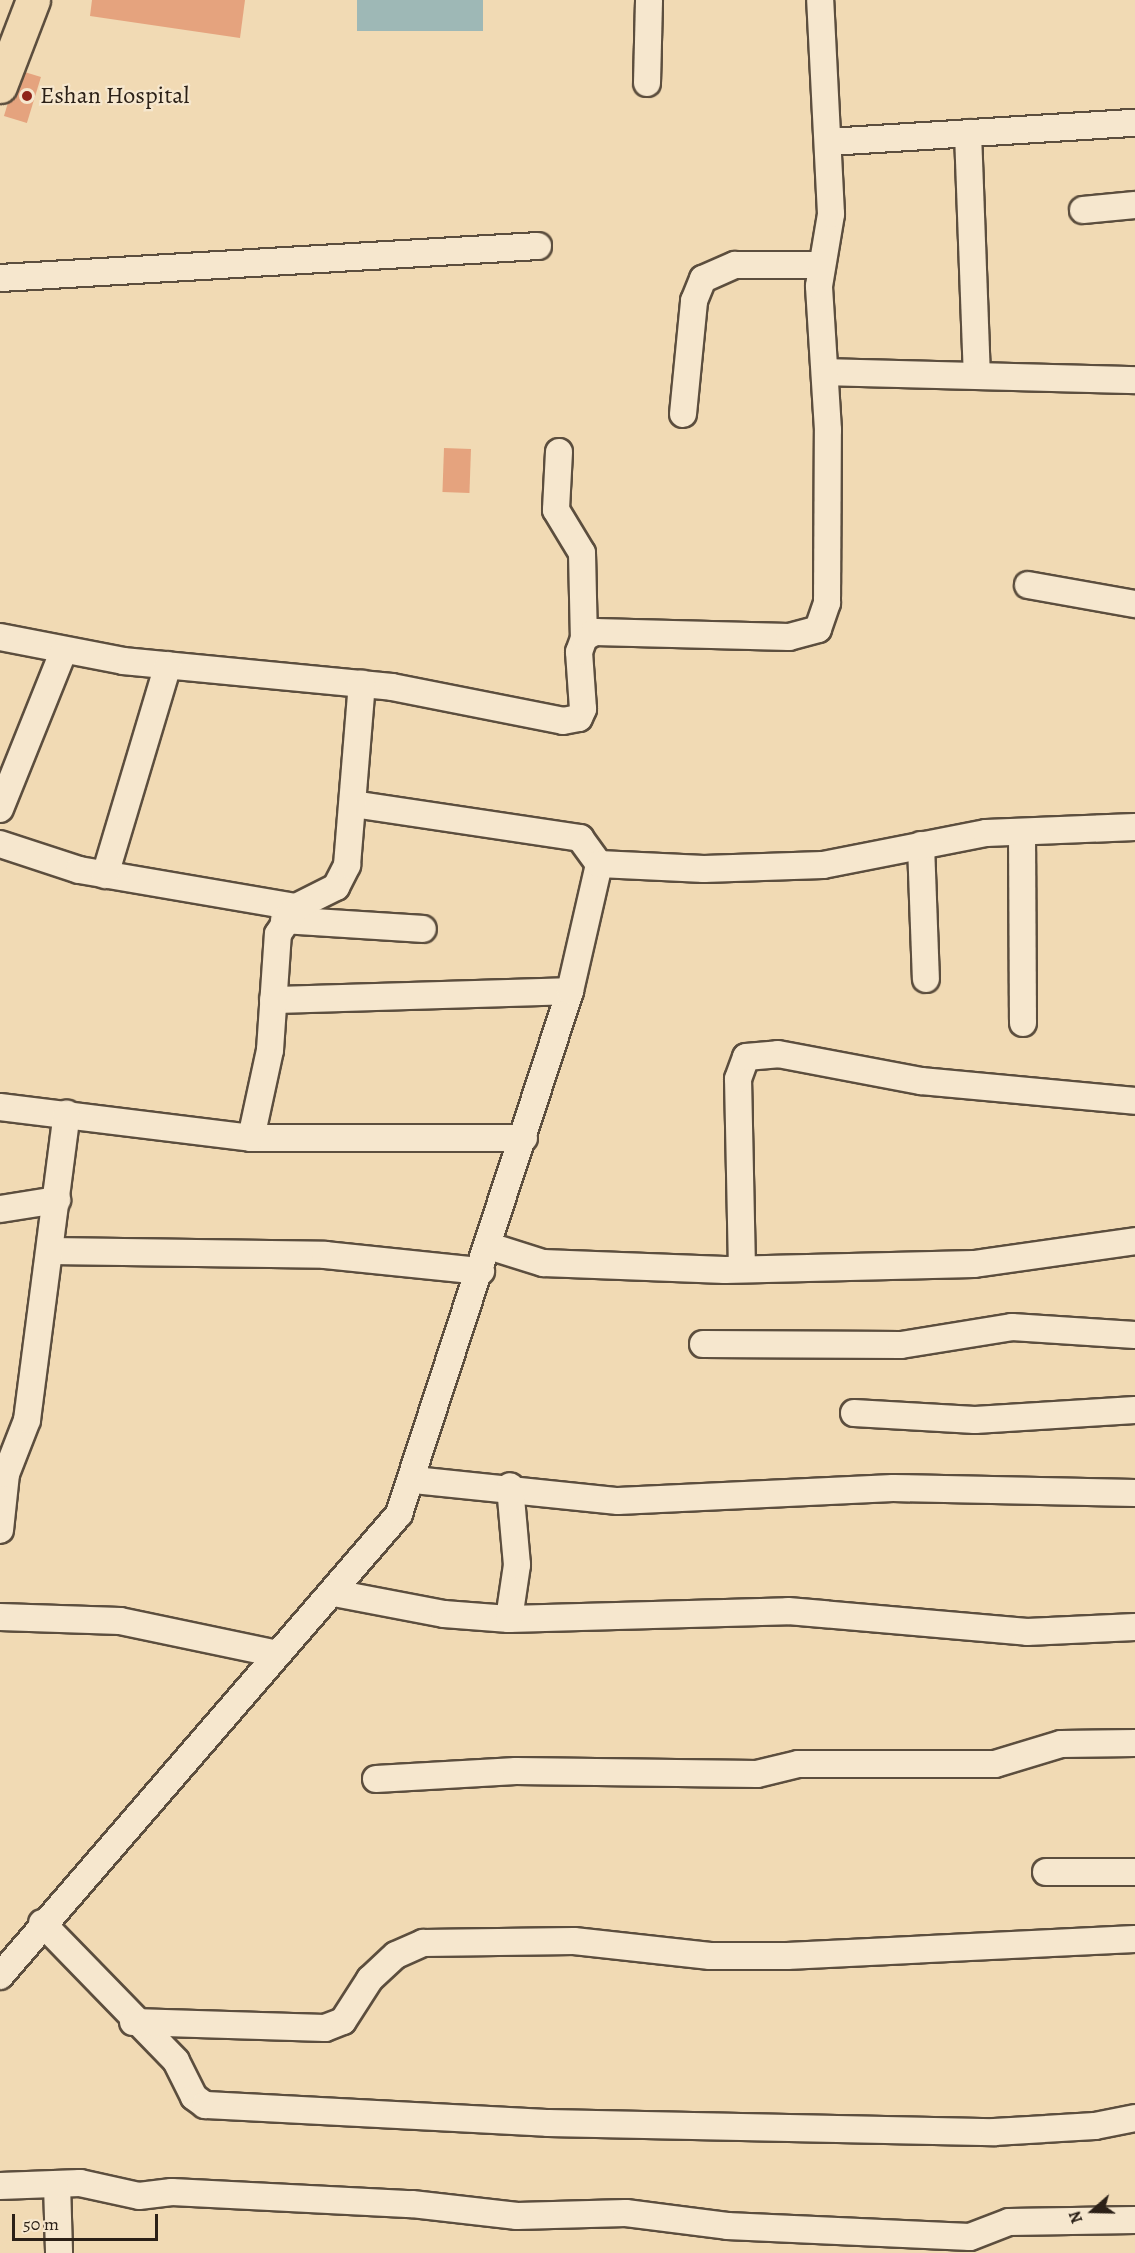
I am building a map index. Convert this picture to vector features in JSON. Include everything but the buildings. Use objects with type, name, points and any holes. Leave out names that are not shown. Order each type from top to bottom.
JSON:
[{"type":"main road","points":[[3,70],[33,0]]},
{"type":"street","points":[[648,83],[649,0]]},
{"type":"street","points":[[584,638],[595,632],[650,632],[789,638],[818,629],[827,603],[822,264],[831,214],[830,142],[820,0]]},
{"type":"street","points":[[830,142],[1135,123]]},
{"type":"street","points":[[968,133],[977,375]]},
{"type":"street","points":[[1083,210],[1135,205]]},
{"type":"street","points":[[0,278],[538,246]]},
{"type":"street","points":[[683,414],[694,301],[703,279],[715,270],[735,265],[822,264]]},
{"type":"street","points":[[825,372],[1135,380]]},
{"type":"street","points":[[0,637],[64,650],[168,664],[362,684],[562,721],[579,718],[583,709],[579,652],[584,638],[582,553],[556,510],[559,452]]},
{"type":"street","points":[[1028,585],[1135,604]]},
{"type":"street","points":[[0,809],[64,650]]},
{"type":"street","points":[[105,875],[168,664]]},
{"type":"street","points":[[251,1138],[270,1050],[273,1000],[290,914],[336,888],[348,858],[362,684]]},
{"type":"street","points":[[0,1976],[42,1923],[383,1538],[414,1480],[570,991],[598,864],[580,838],[353,804]]},
{"type":"street","points":[[598,864],[704,869],[823,865],[921,845],[1022,833],[1135,827]]},
{"type":"street","points":[[1022,833],[1023,1023]]},
{"type":"street","points":[[0,844],[105,875],[290,914],[423,929]]},
{"type":"street","points":[[921,845],[926,979]]},
{"type":"street","points":[[273,1000],[570,991]]},
{"type":"street","points":[[742,1269],[738,1079],[746,1057],[777,1054],[921,1082],[1135,1101]]},
{"type":"street","points":[[0,1107],[251,1138],[524,1138]]},
{"type":"street","points":[[0,1530],[6,1474],[27,1420],[67,1114]]},
{"type":"street","points":[[0,1209],[57,1200]]},
{"type":"street","points":[[489,1246],[543,1263],[742,1269],[974,1264],[1135,1241]]},
{"type":"street","points":[[50,1251],[325,1255],[480,1271]]},
{"type":"street","points":[[703,1344],[901,1345],[1012,1327],[1135,1335]]},
{"type":"street","points":[[854,1413],[975,1420],[1135,1410]]},
{"type":"street","points":[[414,1480],[510,1486],[618,1501],[892,1488],[1135,1493]]},
{"type":"street","points":[[509,1619],[517,1565],[510,1486]]},
{"type":"street","points":[[334,1593],[444,1614],[509,1619],[788,1611],[1027,1632],[1135,1628]]},
{"type":"street","points":[[0,1617],[120,1621],[278,1654]]},
{"type":"street","points":[[376,1779],[516,1771],[757,1774],[798,1764],[995,1764],[1061,1744],[1135,1743]]},
{"type":"street","points":[[1046,1872],[1135,1872]]},
{"type":"street","points":[[42,1923],[72,1949],[133,2022],[176,2061],[194,2097],[229,2108],[560,2123],[994,2132],[1095,2126],[1135,2118]]},
{"type":"street","points":[[133,2022],[325,2028],[344,2021],[370,1979],[396,1955],[423,1943],[574,1941],[710,1956],[788,1956],[1135,1939]]},
{"type":"street","points":[[0,2186],[57,2184],[139,2196],[172,2192],[412,2204],[517,2216],[626,2213],[749,2228],[970,2237],[1009,2222],[1135,2220]]},
{"type":"street","points":[[57,2184],[59,2253]]},
{"type":"water","points":[[357,0],[483,0],[483,31],[357,31]]},
{"type":"place","name":"Eshan Hospital","points":[[27,96]]}]
